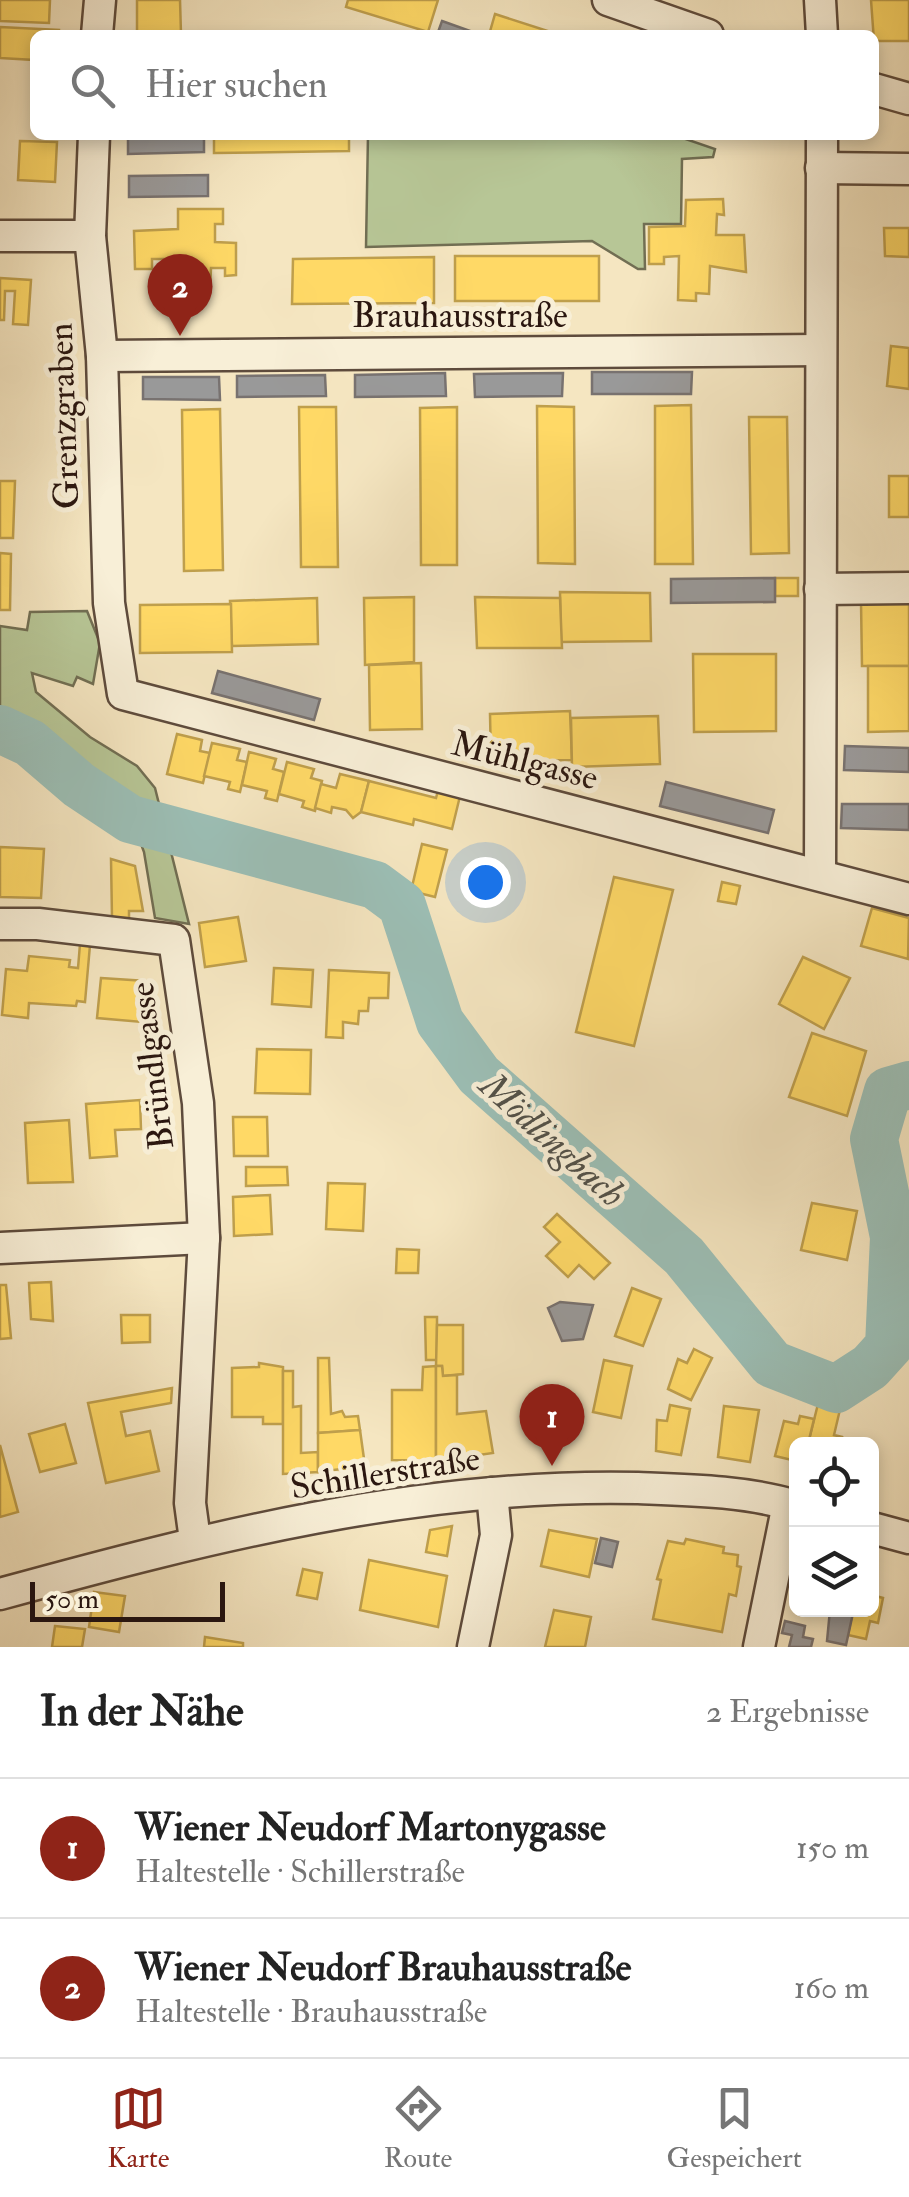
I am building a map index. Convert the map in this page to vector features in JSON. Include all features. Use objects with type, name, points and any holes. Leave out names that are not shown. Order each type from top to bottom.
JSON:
[{"type":"street","points":[[97,30],[100,0]]},
{"type":"street","points":[[820,0],[822,30]]},
{"type":"street","points":[[612,1],[694,30]]},
{"type":"street","points":[[879,90],[909,99]]},
{"type":"street","name":"Grenzgraben","points":[[94,140],[90,236],[102,356],[109,603],[123,694]]},
{"type":"street","points":[[820,874],[822,140]]},
{"type":"street","points":[[821,168],[909,169]]},
{"type":"street","points":[[0,236],[90,236]]},
{"type":"street","name":"Brauhausstraße","points":[[102,356],[820,350]]},
{"type":"street","points":[[820,589],[909,588]]},
{"type":"street","name":"Mühlgasse","points":[[123,694],[909,899]]},
{"type":"street","name":"Bründlgasse","points":[[0,924],[38,924],[174,940],[198,1103],[204,1238],[190,1503],[195,1540]]},
{"type":"street","points":[[0,1248],[204,1238]]},
{"type":"street","name":"Schillerstraße","points":[[0,1594],[195,1540],[492,1493],[552,1488],[696,1490],[789,1505]]},
{"type":"street","points":[[474,1647],[496,1536],[492,1493]]},
{"type":"street","name":"Schillerstraße","points":[[759,1647],[789,1518]]},
{"type":"street","points":[[879,1530],[909,1538]]},
{"type":"green space","points":[[368,140],[689,140],[715,149],[713,157],[682,159],[681,224],[644,224],[645,269],[638,269],[592,241],[366,247]]},
{"type":"green space","points":[[87,611],[100,643],[93,684],[77,677],[73,686],[32,673],[36,692],[90,737],[137,766],[155,788],[189,924],[155,918],[144,852],[131,817],[79,785],[31,741],[0,728],[0,626],[27,630],[30,612]]},
{"type":"building: Wohnen","points":[[0,0],[50,0],[49,23],[0,21]]},
{"type":"building: Wohnen","points":[[137,0],[180,0],[181,30],[137,30]]},
{"type":"building: Wohnen","points":[[348,0],[438,0],[429,30],[346,7]]},
{"type":"building: Wohnen","points":[[871,0],[909,0],[909,41],[879,41],[879,30],[873,30]]},
{"type":"building: Wohnen","points":[[495,14],[545,30],[490,30]]},
{"type":"building: Wohnen","points":[[0,27],[59,30],[30,30],[30,60],[0,58]]},
{"type":"building: Wohnen","points":[[214,140],[349,140],[349,151],[214,153]]},
{"type":"building: Wohnen","points":[[20,141],[57,142],[55,182],[18,180]]},
{"type":"building: Wohnen","points":[[723,199],[724,215],[717,214],[716,235],[744,235],[746,272],[710,266],[709,294],[696,293],[696,301],[678,300],[679,256],[664,257],[664,264],[649,264],[649,227],[685,226],[686,200]]},
{"type":"building: Wohnen","points":[[178,209],[223,209],[223,224],[215,224],[215,242],[236,243],[236,275],[225,276],[225,268],[211,268],[210,291],[182,292],[182,300],[167,299],[167,259],[152,259],[152,269],[135,269],[134,231],[178,229]]},
{"type":"building: Wohnen","points":[[884,228],[909,228],[909,257],[885,256]]},
{"type":"building: Wohnen","points":[[455,256],[599,256],[599,301],[455,301]]},
{"type":"building: Wohnen","points":[[434,257],[434,303],[292,304],[293,259]]},
{"type":"building: Wohnen","points":[[0,278],[31,280],[28,325],[13,324],[15,291],[5,291],[4,320],[0,320]]},
{"type":"building: Wohnen","points":[[891,346],[909,348],[909,389],[887,386]]},
{"type":"building: Wohnen","points":[[691,405],[693,564],[655,564],[655,406]]},
{"type":"building: Wohnen","points":[[537,406],[574,407],[575,564],[538,563]]},
{"type":"building: Wohnen","points":[[299,407],[336,407],[338,567],[301,567]]},
{"type":"building: Wohnen","points":[[457,407],[457,565],[421,565],[420,408]]},
{"type":"building: Wohnen","points":[[220,409],[223,570],[184,571],[182,410]]},
{"type":"building: Wohnen","points":[[749,417],[787,417],[789,553],[751,554]]},
{"type":"building: Wohnen","points":[[889,476],[909,476],[909,517],[889,517]]},
{"type":"building: Wohnen","points":[[0,481],[15,481],[13,538],[0,538]]},
{"type":"building: Wohnen","points":[[0,553],[11,554],[10,610],[0,610]]},
{"type":"building: Wohnen","points":[[775,578],[798,578],[798,596],[775,596]]},
{"type":"building: Wohnen","points":[[560,592],[650,593],[651,641],[561,642]]},
{"type":"building: Wohnen","points":[[414,597],[414,662],[365,665],[364,598]]},
{"type":"building: Wohnen","points":[[475,597],[560,598],[562,648],[477,648]]},
{"type":"building: Wohnen","points":[[317,598],[318,644],[232,646],[230,601]]},
{"type":"building: Wohnen","points":[[861,602],[909,602],[909,666],[862,666]]},
{"type":"building: Wohnen","points":[[231,604],[232,652],[140,653],[140,605]]},
{"type":"building: Wohnen","points":[[693,654],[776,654],[776,731],[694,732]]},
{"type":"building: Wohnen","points":[[421,663],[422,729],[370,730],[369,665]]},
{"type":"building: Wohnen","points":[[868,666],[909,666],[909,731],[868,732]]},
{"type":"building: Wohnen","points":[[570,711],[572,760],[491,761],[490,714]]},
{"type":"building: Wohnen","points":[[658,716],[660,764],[572,767],[571,718]]},
{"type":"building: Wohnen","points":[[177,734],[202,740],[200,751],[210,753],[203,783],[167,774]]},
{"type":"building: Wohnen","points":[[212,743],[240,749],[237,760],[247,762],[240,792],[228,789],[230,782],[204,776]]},
{"type":"building: Wohnen","points":[[249,752],[276,759],[273,769],[284,772],[277,801],[265,798],[267,791],[242,785]]},
{"type":"building: Wohnen","points":[[287,762],[314,769],[311,778],[322,781],[315,811],[302,807],[304,801],[279,794]]},
{"type":"building: Wohnen","points":[[340,774],[369,781],[361,812],[353,818],[346,810],[332,807],[331,813],[315,808],[321,784],[336,788]]},
{"type":"building: Wohnen","points":[[369,781],[436,798],[439,787],[461,792],[452,829],[414,819],[413,825],[361,812]]},
{"type":"building: Wohnen","points":[[422,844],[447,850],[435,897],[411,891]]},
{"type":"building: Wohnen","points":[[0,847],[44,849],[41,898],[0,897]]},
{"type":"building: Wohnen","points":[[111,859],[135,866],[143,911],[129,911],[129,918],[112,918]]},
{"type":"building: Wohnen","points":[[614,877],[673,890],[634,1046],[576,1032]]},
{"type":"building: Wohnen","points":[[722,882],[740,886],[736,904],[718,901]]},
{"type":"building: Wohnen","points":[[872,908],[909,918],[908,959],[861,946]]},
{"type":"building: Wohnen","points":[[238,917],[246,961],[205,967],[199,923]]},
{"type":"building: Wohnen","points":[[80,944],[90,945],[85,1002],[77,1001],[76,1006],[29,1003],[28,1018],[2,1015],[6,969],[27,971],[29,956],[70,960],[69,967],[78,968]]},
{"type":"building: Wohnen","points":[[803,957],[850,978],[824,1029],[779,1004]]},
{"type":"building: Wohnen","points":[[274,968],[313,970],[311,1007],[272,1004]]},
{"type":"building: Wohnen","points":[[329,970],[389,973],[388,998],[369,998],[368,1011],[359,1011],[358,1024],[343,1022],[343,1038],[326,1037]]},
{"type":"building: Wohnen","points":[[101,978],[146,981],[142,1022],[97,1018]]},
{"type":"building: Wohnen","points":[[812,1033],[866,1051],[847,1116],[789,1097]]},
{"type":"building: Wohnen","points":[[257,1049],[311,1050],[310,1094],[255,1093]]},
{"type":"building: Wohnen","points":[[140,1100],[141,1129],[115,1130],[117,1156],[90,1158],[86,1104]]},
{"type":"building: Wohnen","points":[[233,1117],[267,1117],[268,1156],[234,1156]]},
{"type":"building: Wohnen","points":[[69,1120],[73,1182],[28,1183],[25,1123]]},
{"type":"building: Wohnen","points":[[246,1167],[287,1167],[288,1185],[246,1186]]},
{"type":"building: Wohnen","points":[[328,1183],[365,1184],[363,1231],[326,1229]]},
{"type":"building: Wohnen","points":[[270,1195],[272,1234],[234,1236],[233,1197]]},
{"type":"building: Wohnen","points":[[812,1203],[857,1211],[847,1260],[801,1250]]},
{"type":"building: Wohnen","points":[[557,1214],[610,1263],[594,1279],[579,1265],[568,1277],[546,1256],[560,1242],[544,1227]]},
{"type":"building: Wohnen","points":[[397,1249],[419,1250],[418,1273],[396,1273]]},
{"type":"building: Wohnen","points":[[51,1282],[53,1321],[31,1319],[29,1283]]},
{"type":"building: Wohnen","points":[[0,1285],[6,1285],[11,1338],[0,1339]]},
{"type":"building: Wohnen","points":[[632,1288],[661,1299],[643,1346],[615,1336]]},
{"type":"building: Wohnen","points":[[121,1315],[150,1315],[150,1342],[122,1343]]},
{"type":"building: Wohnen","points":[[425,1317],[437,1317],[437,1360],[426,1360]]},
{"type":"building: Wohnen","points":[[437,1325],[463,1325],[463,1374],[443,1376],[442,1366],[436,1366]]},
{"type":"building: Wohnen","points":[[694,1349],[712,1358],[691,1400],[668,1389],[678,1359],[687,1363]]},
{"type":"building: Wohnen","points":[[318,1358],[329,1358],[331,1414],[342,1411],[345,1417],[358,1416],[360,1430],[318,1433]]},
{"type":"building: Wohnen","points":[[604,1360],[632,1366],[621,1418],[593,1412]]},
{"type":"building: Wohnen","points":[[259,1363],[283,1367],[283,1424],[263,1424],[263,1417],[232,1417],[232,1368],[259,1367]]},
{"type":"building: Wohnen","points":[[436,1366],[436,1461],[392,1460],[392,1390],[422,1390],[423,1367]]},
{"type":"building: Wohnen","points":[[436,1366],[442,1366],[443,1376],[457,1375],[457,1414],[486,1411],[493,1453],[436,1461]]},
{"type":"building: Wohnen","points":[[283,1371],[293,1371],[293,1407],[301,1406],[301,1453],[318,1452],[318,1472],[283,1474]]},
{"type":"building: Wohnen","points":[[172,1388],[171,1403],[121,1412],[126,1436],[150,1431],[159,1471],[106,1483],[88,1403]]},
{"type":"building: Wohnen","points":[[820,1396],[842,1401],[834,1435],[842,1437],[810,1437]]},
{"type":"building: Wohnen","points":[[670,1405],[690,1409],[681,1455],[656,1451],[657,1420],[667,1421]]},
{"type":"building: Wohnen","points":[[724,1406],[759,1410],[750,1462],[718,1457]]},
{"type":"building: Wohnen","points":[[800,1416],[814,1419],[810,1437],[789,1437],[789,1459],[775,1456],[784,1421],[798,1424]]},
{"type":"building: Wohnen","points":[[65,1424],[76,1463],[40,1472],[29,1434]]},
{"type":"building: Wohnen","points":[[360,1430],[365,1466],[318,1472],[318,1433]]},
{"type":"building: Wohnen","points":[[0,1445],[18,1512],[0,1517]]},
{"type":"building: Wohnen","points":[[452,1526],[447,1556],[426,1552],[430,1530]]},
{"type":"building: Wohnen","points":[[549,1530],[597,1539],[589,1577],[541,1566]]},
{"type":"building: Wohnen","points":[[686,1539],[724,1547],[723,1553],[738,1555],[737,1566],[741,1567],[736,1596],[729,1594],[722,1632],[653,1619],[661,1580],[657,1579],[668,1541],[684,1544]]},
{"type":"building: Wohnen","points":[[369,1560],[447,1576],[438,1627],[360,1610]]},
{"type":"building: Wohnen","points":[[303,1569],[322,1573],[317,1599],[297,1595]]},
{"type":"building: Wohnen","points":[[94,1592],[125,1596],[119,1632],[89,1627]]},
{"type":"building: Wohnen","points":[[879,1597],[883,1598],[878,1623],[870,1621],[866,1639],[848,1635],[852,1617],[879,1617]]},
{"type":"building: Wohnen","points":[[554,1610],[591,1617],[585,1647],[545,1647]]},
{"type":"building: Wohnen","points":[[55,1626],[85,1629],[82,1647],[52,1647]]},
{"type":"building: Wohnen","points":[[205,1637],[243,1643],[243,1647],[204,1647]]},
{"type":"building: Industrie","points":[[442,21],[467,30],[439,30]]},
{"type":"building: Industrie","points":[[128,140],[204,140],[204,152],[128,154]]},
{"type":"building: Industrie","points":[[208,175],[208,196],[129,197],[129,176]]},
{"type":"building: Industrie","points":[[592,372],[692,372],[691,394],[592,394]]},
{"type":"building: Industrie","points":[[445,373],[446,396],[355,397],[355,375]]},
{"type":"building: Industrie","points":[[563,373],[562,396],[475,397],[474,374]]},
{"type":"building: Industrie","points":[[325,375],[326,396],[237,397],[237,376]]},
{"type":"building: Industrie","points":[[143,377],[219,377],[220,400],[143,399]]},
{"type":"building: Industrie","points":[[775,578],[775,602],[671,603],[671,579]]},
{"type":"building: Industrie","points":[[218,671],[320,699],[314,720],[212,693]]},
{"type":"building: Industrie","points":[[845,746],[909,748],[909,772],[844,770]]},
{"type":"building: Industrie","points":[[666,782],[774,810],[768,833],[660,806]]},
{"type":"building: Industrie","points":[[842,804],[909,804],[909,830],[841,828]]},
{"type":"building: Industrie","points":[[560,1302],[593,1305],[583,1339],[562,1341],[548,1308]]},
{"type":"building: Industrie","points":[[601,1538],[618,1542],[612,1567],[595,1563]]},
{"type":"building: Industrie","points":[[829,1617],[852,1617],[846,1645],[827,1641]]},
{"type":"building: Industrie","points":[[785,1621],[805,1626],[803,1637],[813,1639],[811,1647],[789,1647],[792,1635],[782,1633]]},
{"type":"waterway","name":"Mödlingbach","points":[[0,729],[30,743],[79,785],[130,819],[375,885],[402,905],[440,1022],[479,1075],[684,1256],[772,1364],[836,1389],[870,1367],[889,1346],[894,1237],[874,1139],[888,1091],[909,1085]]},
{"type":"place","name":"Wiener Neudorf Brauhausstraße","points":[[180,336]]},
{"type":"place","name":"Wiener Neudorf Martonygasse","points":[[552,1466]]}]
